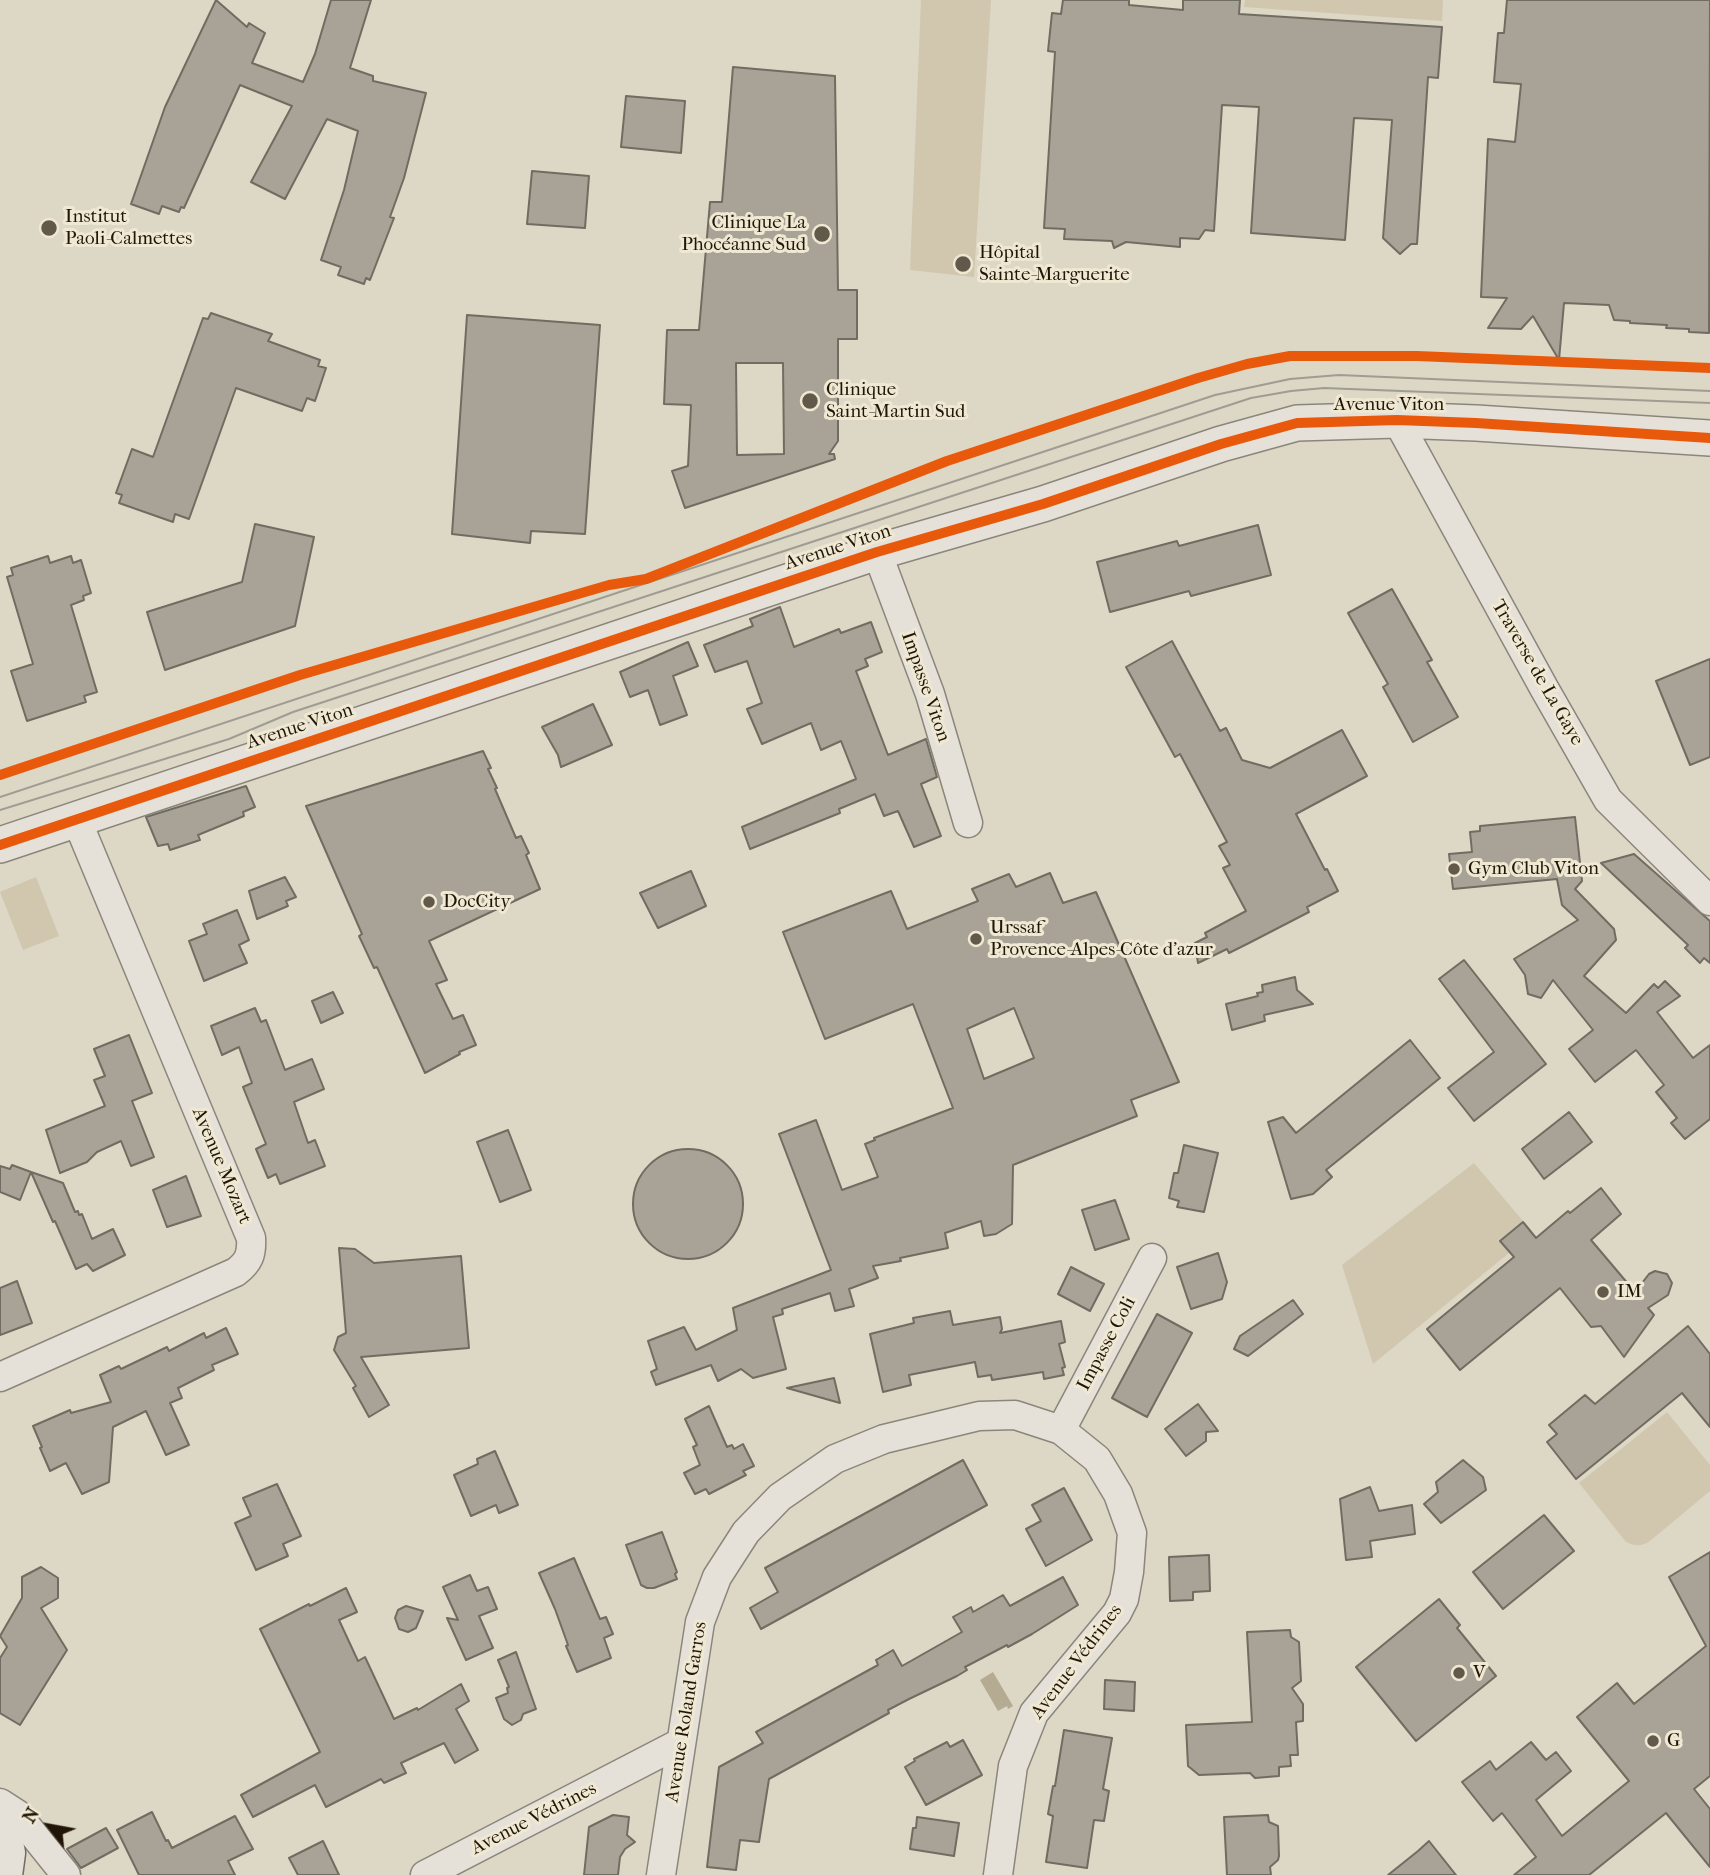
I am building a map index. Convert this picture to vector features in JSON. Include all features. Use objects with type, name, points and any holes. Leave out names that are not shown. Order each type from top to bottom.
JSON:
[{"type":"main road","points":[[0,1823],[6,1853],[3,1875]]},
{"type":"street","name":"Avenue Viton","points":[[0,845],[877,552],[1042,505],[1221,444],[1297,423],[1397,420],[1710,438]]},
{"type":"street","name":"Traverse de La Gaye","points":[[1397,420],[1608,800],[1710,901]]},
{"type":"street","name":"Impasse Viton","points":[[877,552],[930,694],[968,823]]},
{"type":"street","name":"Avenue Mozart","points":[[0,1377],[236,1272],[248,1262],[251,1249],[251,1238],[76,818]]},
{"type":"street","name":"Impasse Coli","points":[[1061,1430],[1152,1258]]},
{"type":"street","name":"Avenue Roland Garros","points":[[661,1875],[700,1622],[717,1577],[746,1532],[780,1497],[835,1459],[884,1438],[979,1416],[1015,1415],[1061,1430]]},
{"type":"street","name":"Avenue Védrines","points":[[998,1875],[1013,1766],[1034,1713],[1116,1613],[1124,1599],[1129,1572],[1132,1533],[1118,1494],[1097,1459],[1061,1430]]},
{"type":"street","name":"Avenue Védrines","points":[[425,1875],[680,1743]]},
{"type":"street","points":[[0,1803],[17,1814],[66,1875]]},
{"type":"shaded area","points":[[921,0],[991,0],[974,277],[910,270]]},
{"type":"shaded area","points":[[1245,0],[1443,0],[1442,21],[1244,7]]},
{"type":"shaded area","points":[[36,877],[59,936],[23,950],[0,892]]},
{"type":"shaded area","points":[[1474,1163],[1523,1221],[1499,1241],[1509,1253],[1373,1364],[1342,1265]]},
{"type":"shaded area","points":[[1667,1412],[1710,1465],[1710,1491],[1650,1541],[1641,1545],[1632,1544],[1626,1542],[1579,1483]]},
{"type":"shaded area","points":[[993,1672],[1013,1706],[1008,1709],[1007,1706],[998,1711],[980,1680]]},
{"type":"building","points":[[216,0],[247,27],[249,23],[265,33],[252,63],[303,82],[315,54],[331,0],[371,0],[350,68],[373,76],[373,81],[426,93],[404,178],[390,217],[394,218],[370,280],[366,278],[364,284],[338,275],[341,267],[321,260],[344,190],[358,131],[327,119],[285,199],[251,182],[292,106],[240,85],[184,208],[181,207],[179,212],[162,206],[159,214],[131,204],[165,107]]},
{"type":"building","points":[[1063,0],[1129,0],[1129,5],[1183,10],[1183,0],[1240,0],[1239,14],[1442,27],[1438,78],[1428,77],[1417,244],[1411,244],[1400,254],[1383,238],[1392,120],[1354,118],[1345,240],[1251,233],[1259,107],[1222,105],[1214,231],[1205,230],[1199,239],[1180,238],[1180,247],[1126,242],[1114,248],[1112,241],[1064,239],[1065,229],[1044,228],[1055,52],[1048,51],[1052,13],[1061,14]]},
{"type":"building","points":[[1507,0],[1710,0],[1709,333],[1666,328],[1667,325],[1614,320],[1609,305],[1564,303],[1559,360],[1533,316],[1521,329],[1488,328],[1507,298],[1481,297],[1488,139],[1515,142],[1521,84],[1494,82],[1498,33],[1504,33]]},
{"type":"building","points":[[733,67],[835,76],[838,290],[857,290],[857,339],[838,339],[838,441],[829,454],[834,454],[835,459],[685,508],[672,471],[688,466],[691,405],[664,404],[667,330],[699,330],[710,202],[722,202]],"holes":[[[736,363],[783,363],[784,454],[737,455]]]},
{"type":"building","points":[[626,96],[685,101],[681,153],[621,147]]},
{"type":"building","points":[[532,171],[589,176],[585,228],[527,224]]},
{"type":"building","points":[[211,313],[272,334],[268,341],[320,360],[318,366],[326,368],[315,401],[307,398],[302,411],[236,388],[189,519],[175,514],[173,522],[119,503],[122,495],[116,493],[132,449],[153,457],[203,318],[208,319]]},
{"type":"building","points":[[467,315],[600,325],[585,534],[531,531],[530,543],[452,534]]},
{"type":"building","points":[[255,524],[314,537],[295,626],[165,670],[147,612],[242,582]]},
{"type":"building","points":[[1258,525],[1271,575],[1191,596],[1189,591],[1110,612],[1097,562],[1177,541],[1179,546]]},
{"type":"building","points":[[48,556],[50,563],[71,556],[73,563],[81,560],[91,593],[83,596],[84,600],[71,605],[97,692],[84,696],[86,702],[27,721],[11,671],[33,664],[7,577],[13,575],[11,568]]},
{"type":"building","points":[[1392,589],[1432,660],[1427,662],[1458,717],[1413,742],[1383,687],[1388,684],[1348,613]]},
{"type":"building","points":[[780,607],[794,647],[839,629],[841,633],[871,622],[882,652],[865,659],[868,666],[856,671],[888,755],[926,739],[937,777],[921,784],[941,836],[914,847],[898,811],[884,816],[875,794],[839,809],[840,813],[750,849],[742,827],[856,779],[841,741],[821,750],[811,723],[762,744],[747,709],[762,703],[747,661],[715,672],[704,645],[753,626],[750,619]]},
{"type":"building","points":[[1172,641],[1220,731],[1226,728],[1242,760],[1270,768],[1342,730],[1367,776],[1296,814],[1338,891],[1307,907],[1309,912],[1249,943],[1229,953],[1227,949],[1198,963],[1195,943],[1207,937],[1205,933],[1246,911],[1223,868],[1230,865],[1219,846],[1227,842],[1180,754],[1175,757],[1126,667]]},
{"type":"building","points":[[688,642],[698,666],[673,676],[687,715],[660,725],[648,690],[630,697],[620,672]]},
{"type":"building","points":[[1710,659],[1710,757],[1690,765],[1656,681]]},
{"type":"building","points":[[593,704],[612,745],[561,767],[558,755],[542,727]]},
{"type":"building","name":"DocCity","points":[[483,751],[491,768],[488,769],[497,788],[495,789],[516,838],[521,836],[529,853],[526,855],[540,889],[429,941],[447,980],[436,984],[453,1019],[463,1015],[476,1045],[425,1073],[377,967],[374,968],[359,936],[362,934],[306,806]]},
{"type":"building","points":[[246,786],[255,807],[243,812],[244,816],[198,835],[200,840],[170,850],[168,844],[158,846],[146,817]]},
{"type":"building","points":[[1575,817],[1582,881],[1575,889],[1614,929],[1616,940],[1584,976],[1626,1013],[1654,984],[1658,988],[1665,981],[1680,996],[1657,1012],[1693,1058],[1710,1045],[1710,1119],[1685,1139],[1671,1123],[1677,1118],[1656,1092],[1664,1085],[1636,1050],[1595,1082],[1569,1049],[1593,1030],[1553,980],[1541,998],[1528,994],[1525,975],[1514,959],[1578,920],[1562,905],[1557,879],[1453,889],[1449,854],[1472,852],[1470,832],[1480,831],[1480,826]]},
{"type":"building","points":[[1634,854],[1710,921],[1710,963],[1704,958],[1700,963],[1685,948],[1688,945],[1601,863]]},
{"type":"building","points":[[691,871],[706,906],[658,928],[640,893]]},
{"type":"building","points":[[1050,873],[1063,903],[1096,892],[1179,1082],[1131,1100],[1137,1116],[1013,1165],[1012,1224],[996,1234],[984,1236],[981,1221],[945,1233],[948,1248],[873,1266],[878,1278],[849,1289],[854,1306],[835,1311],[830,1293],[782,1309],[783,1314],[773,1317],[786,1369],[753,1378],[741,1369],[718,1381],[711,1365],[656,1385],[651,1372],[657,1369],[648,1341],[684,1327],[696,1350],[737,1330],[733,1308],[831,1270],[779,1134],[816,1120],[842,1190],[878,1177],[865,1144],[875,1140],[874,1138],[953,1108],[913,1004],[825,1039],[783,932],[891,891],[907,929],[978,901],[972,889],[1009,874],[1016,887]],"holes":[[[1014,1008],[1034,1058],[984,1079],[967,1029]]]},
{"type":"building","points":[[285,877],[296,897],[286,901],[288,906],[257,919],[249,891]]},
{"type":"building","points":[[237,910],[249,940],[239,945],[247,963],[204,981],[189,941],[207,934],[203,924]]},
{"type":"building","points":[[1464,960],[1546,1064],[1474,1121],[1448,1088],[1494,1052],[1439,979]]},
{"type":"building","points":[[1295,977],[1297,990],[1313,1004],[1264,1015],[1265,1021],[1232,1030],[1226,1004],[1258,996],[1257,993],[1263,992],[1262,985]]},
{"type":"building","points":[[333,992],[343,1013],[321,1023],[312,1001]]},
{"type":"building","points":[[255,1008],[261,1022],[266,1020],[285,1070],[312,1059],[324,1089],[294,1102],[308,1143],[315,1140],[325,1166],[280,1184],[276,1174],[268,1178],[256,1149],[266,1144],[243,1087],[252,1083],[239,1047],[222,1055],[211,1026]]},
{"type":"building","points":[[129,1035],[152,1093],[132,1101],[154,1157],[131,1166],[121,1141],[97,1152],[87,1162],[60,1173],[46,1130],[105,1106],[94,1080],[105,1076],[94,1049]]},
{"type":"building","points":[[1410,1040],[1440,1078],[1326,1170],[1332,1177],[1313,1194],[1291,1199],[1268,1122],[1283,1117],[1296,1133]]},
{"type":"building","points":[[1569,1112],[1592,1142],[1544,1179],[1522,1149]]},
{"type":"building","points":[[508,1130],[531,1190],[500,1202],[477,1142]]},
{"type":"building","points":[[1184,1145],[1218,1153],[1204,1212],[1177,1207],[1179,1201],[1169,1198]]},
{"type":"building","points":[[688,1149],[709,1153],[727,1165],[739,1183],[743,1204],[739,1225],[727,1243],[709,1255],[688,1259],[667,1255],[649,1243],[637,1225],[633,1204],[637,1183],[649,1165],[667,1153]]},
{"type":"building","points":[[12,1165],[31,1172],[20,1200],[0,1192],[0,1166],[10,1169]]},
{"type":"building","points":[[31,1172],[63,1183],[75,1212],[82,1214],[92,1239],[113,1229],[125,1255],[93,1271],[87,1264],[76,1269]]},
{"type":"building","points":[[186,1176],[201,1216],[167,1227],[153,1190]]},
{"type":"building","points":[[1601,1188],[1621,1214],[1591,1240],[1635,1292],[1649,1274],[1655,1271],[1667,1274],[1672,1283],[1668,1295],[1648,1308],[1654,1315],[1624,1357],[1601,1326],[1591,1327],[1560,1288],[1460,1370],[1427,1329],[1514,1257],[1500,1241],[1523,1222],[1536,1238]]},
{"type":"building","points":[[1115,1200],[1129,1239],[1095,1250],[1082,1210]]},
{"type":"building","points":[[339,1248],[355,1249],[374,1263],[461,1256],[469,1348],[361,1357],[389,1405],[369,1417],[353,1388],[356,1386],[334,1350],[338,1337],[346,1333]]},
{"type":"building","points":[[1218,1253],[1227,1282],[1222,1299],[1191,1309],[1177,1267]]},
{"type":"building","points":[[1071,1267],[1104,1284],[1090,1311],[1058,1294]]},
{"type":"building","points":[[17,1281],[32,1323],[0,1335],[0,1288]]},
{"type":"building","points":[[1293,1300],[1303,1314],[1248,1356],[1234,1349],[1240,1336]]},
{"type":"building","points":[[950,1311],[953,1325],[1000,1317],[1000,1333],[1061,1321],[1065,1342],[1059,1344],[1065,1367],[1062,1368],[1064,1375],[1044,1379],[1043,1372],[992,1380],[991,1375],[978,1377],[975,1362],[909,1375],[911,1385],[883,1392],[870,1334],[914,1323],[913,1318]]},
{"type":"building","points":[[1157,1314],[1192,1333],[1147,1417],[1112,1398]]},
{"type":"building","points":[[1688,1326],[1710,1354],[1710,1427],[1682,1393],[1576,1479],[1547,1442],[1557,1434],[1549,1425],[1585,1395],[1595,1404]]},
{"type":"building","points":[[226,1328],[238,1354],[212,1365],[214,1370],[178,1388],[182,1398],[170,1403],[189,1445],[166,1455],[146,1411],[113,1427],[109,1482],[82,1494],[66,1463],[50,1471],[33,1426],[70,1410],[71,1413],[111,1402],[100,1375],[119,1366],[121,1369],[167,1347],[169,1351],[204,1333],[206,1338]]},
{"type":"building","points":[[834,1378],[840,1403],[787,1388]]},
{"type":"building","points":[[1198,1404],[1218,1431],[1206,1432],[1206,1441],[1186,1456],[1165,1429]]},
{"type":"building","points":[[709,1406],[727,1447],[732,1445],[734,1449],[743,1444],[754,1466],[743,1471],[746,1475],[709,1494],[706,1489],[695,1494],[684,1473],[700,1465],[693,1447],[697,1445],[685,1419]]},
{"type":"building","points":[[495,1451],[518,1505],[499,1513],[496,1505],[471,1516],[454,1475],[478,1464],[477,1459]]},
{"type":"building","points":[[963,1460],[987,1505],[761,1629],[750,1608],[778,1592],[765,1568]]},
{"type":"building","points":[[1463,1460],[1483,1477],[1486,1490],[1441,1523],[1424,1504],[1438,1492],[1436,1482]]},
{"type":"building","points":[[277,1484],[301,1536],[283,1544],[288,1556],[256,1570],[235,1523],[251,1516],[243,1498]]},
{"type":"building","points":[[1370,1487],[1379,1511],[1412,1505],[1415,1534],[1370,1541],[1372,1557],[1346,1560],[1340,1499]]},
{"type":"building","points":[[1064,1488],[1092,1540],[1046,1566],[1026,1529],[1041,1521],[1032,1505]]},
{"type":"building","points":[[1544,1515],[1574,1551],[1503,1609],[1473,1572]]},
{"type":"building","points":[[662,1532],[677,1572],[677,1579],[647,1588],[641,1585],[626,1545]]},
{"type":"building","points":[[1710,1552],[1710,1776],[1694,1789],[1710,1809],[1710,1867],[1666,1813],[1589,1875],[1514,1875],[1536,1857],[1502,1813],[1493,1821],[1462,1782],[1490,1761],[1496,1770],[1531,1742],[1546,1760],[1556,1752],[1571,1771],[1536,1800],[1562,1836],[1629,1781],[1577,1717],[1617,1683],[1634,1704],[1706,1646],[1669,1577]]},
{"type":"building","points":[[1209,1555],[1210,1591],[1193,1592],[1193,1600],[1170,1601],[1169,1557]]},
{"type":"building","points":[[574,1558],[600,1619],[606,1617],[613,1634],[604,1638],[611,1658],[577,1672],[539,1573]]},
{"type":"building","points":[[41,1567],[58,1578],[58,1598],[41,1608],[67,1650],[20,1725],[0,1713],[0,1658],[7,1647],[0,1636],[22,1598],[22,1577]]},
{"type":"building","points":[[470,1575],[477,1591],[488,1587],[497,1609],[479,1616],[493,1648],[466,1660],[447,1618],[458,1620],[443,1587]]},
{"type":"building","points":[[1063,1577],[1078,1605],[1032,1634],[965,1667],[967,1670],[957,1676],[888,1710],[889,1713],[769,1779],[759,1842],[740,1840],[736,1870],[707,1867],[719,1767],[763,1743],[756,1732],[878,1665],[876,1660],[893,1650],[902,1666],[962,1632],[953,1617],[971,1607],[973,1612],[1003,1595],[1010,1606]]},
{"type":"building","points":[[346,1588],[357,1612],[339,1620],[358,1661],[365,1657],[394,1719],[417,1708],[418,1710],[461,1684],[469,1701],[456,1709],[478,1750],[455,1763],[444,1743],[401,1763],[406,1773],[384,1783],[381,1779],[326,1807],[315,1785],[253,1817],[241,1795],[320,1752],[260,1629]]},
{"type":"building","name":"V","points":[[1439,1599],[1460,1625],[1457,1628],[1496,1676],[1416,1741],[1356,1667]]},
{"type":"building","points":[[406,1606],[423,1611],[416,1628],[408,1632],[399,1629],[395,1618],[398,1610]]},
{"type":"building","points":[[1290,1630],[1291,1637],[1299,1642],[1301,1681],[1292,1688],[1303,1704],[1303,1721],[1296,1722],[1298,1755],[1290,1755],[1291,1766],[1279,1767],[1279,1776],[1255,1778],[1250,1773],[1199,1775],[1188,1766],[1186,1725],[1252,1722],[1247,1632]]},
{"type":"building","points":[[516,1652],[536,1709],[523,1714],[521,1720],[512,1725],[504,1719],[496,1698],[508,1693],[509,1687],[498,1660]]},
{"type":"building","points":[[1105,1680],[1135,1682],[1134,1711],[1104,1709]]},
{"type":"building","points":[[1064,1730],[1112,1738],[1103,1789],[1109,1791],[1104,1821],[1094,1820],[1087,1868],[1046,1862],[1053,1816],[1048,1814]]},
{"type":"building","points":[[963,1740],[982,1775],[926,1805],[905,1767],[915,1761],[914,1759],[947,1742],[950,1747]]},
{"type":"building","points":[[152,1812],[172,1848],[235,1816],[253,1849],[228,1861],[235,1875],[139,1875],[117,1830]]},
{"type":"building","points":[[613,1815],[629,1817],[627,1835],[635,1842],[625,1849],[620,1857],[618,1875],[584,1875],[589,1827]]},
{"type":"building","points":[[1268,1815],[1269,1822],[1278,1826],[1279,1856],[1270,1867],[1271,1875],[1227,1875],[1224,1817]]},
{"type":"building","points":[[917,1817],[959,1823],[954,1856],[910,1849]]},
{"type":"building","points":[[106,1828],[118,1848],[81,1868],[67,1849]]},
{"type":"building","points":[[323,1841],[339,1875],[298,1875],[289,1858]]},
{"type":"building","points":[[1429,1841],[1456,1875],[1388,1875],[1418,1851]]},
{"type":"tram line","points":[[0,797],[1215,395],[1290,379],[1339,375],[1710,391]]},
{"type":"tram line","points":[[0,810],[229,739],[293,712],[1251,398],[1324,388],[1710,403]]},
{"type":"cycle path","points":[[0,775],[300,675],[609,585],[646,579],[947,461],[1247,364],[1290,356],[1417,356],[1710,368]]},
{"type":"cycle path","points":[[0,845],[877,552],[1043,504],[1221,444],[1297,423],[1397,420],[1710,438]]},
{"type":"place","name":"Institut Paoli-Calmettes","points":[[49,228]]},
{"type":"place","name":"Clinique La Phocéanne Sud","points":[[822,234]]},
{"type":"place","name":"Hôpital Sainte-Marguerite","points":[[963,264]]},
{"type":"place","name":"Clinique Saint-Martin Sud","points":[[810,401]]},
{"type":"place","name":"Gym Club Viton","points":[[1454,869]]},
{"type":"place","name":"DocCity","points":[[429,902]]},
{"type":"place","name":"Urssaf Provence-Alpes-Côte d'azur","points":[[976,939]]},
{"type":"place","name":"IM","points":[[1603,1292]]},
{"type":"place","name":"V","points":[[1459,1673]]},
{"type":"place","name":"G","points":[[1653,1741]]}]
